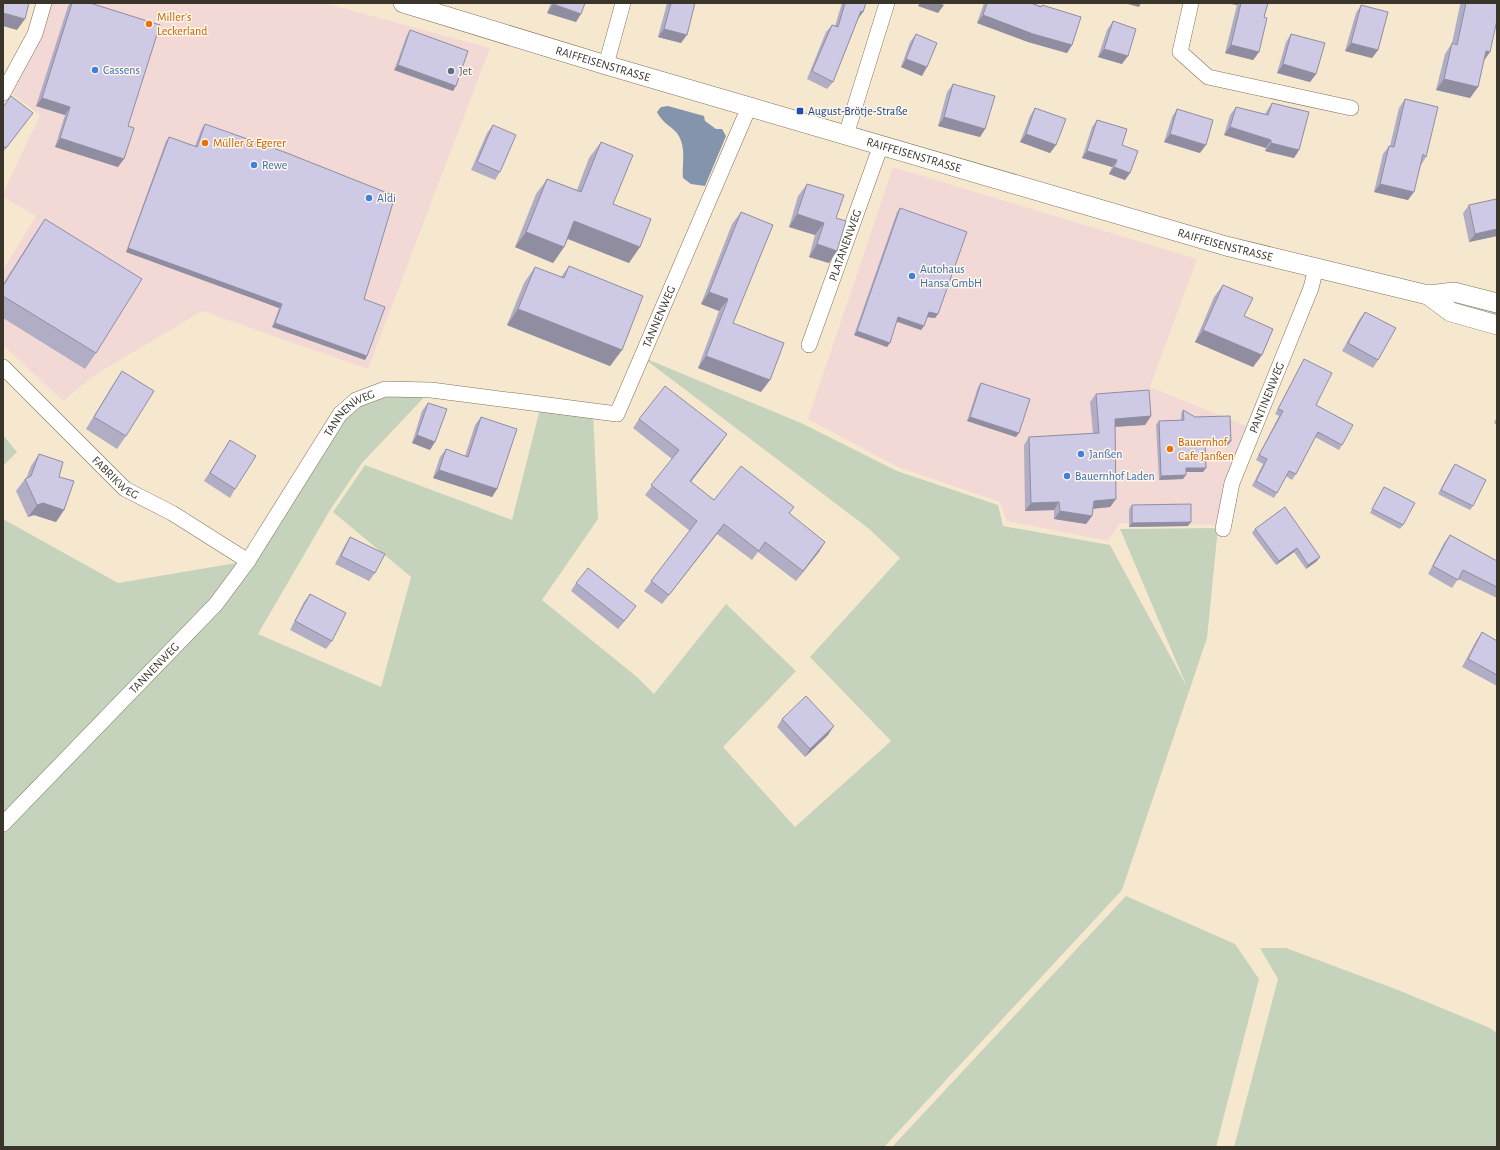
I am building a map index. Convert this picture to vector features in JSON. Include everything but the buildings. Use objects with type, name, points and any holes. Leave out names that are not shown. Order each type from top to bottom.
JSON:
[{"type":"street","points":[[3,93],[35,34],[44,3]]},
{"type":"street","name":"RAIFFEISENSTRASSE","points":[[403,3],[606,65],[1226,246],[1428,295],[1454,292],[1497,303]]},
{"type":"street","points":[[606,65],[624,3]]},
{"type":"street","points":[[846,135],[887,3]]},
{"type":"street","points":[[1190,3],[1180,52],[1208,77],[1351,108]]},
{"type":"street","name":"TANNENWEG","points":[[3,824],[216,604],[248,561],[340,414],[356,400],[385,388],[431,390],[617,414],[749,107]]},
{"type":"street","name":"PLATANENWEG","points":[[809,345],[882,145]]},
{"type":"street","name":"PANTINENWEG","points":[[1223,529],[1232,483],[1311,288],[1316,268]]},
{"type":"street","name":"RAIFFEISENSTRASSE","points":[[1428,295],[1450,312],[1497,325]]},
{"type":"street","name":"FABRIKWEG","points":[[3,367],[125,489],[172,513],[248,561]]},
{"type":"shaded area","points":[[45,3],[324,3],[490,48],[368,369],[202,311],[95,375],[63,401],[3,345],[3,270],[36,216],[3,197],[3,193],[40,115],[5,89]]},
{"type":"shaded area","points":[[893,167],[1197,259],[1150,387],[1249,427],[1218,525],[1120,523],[1108,541],[1007,521],[1000,502],[898,467],[808,419]]},
{"type":"green space","points":[[1458,298],[1497,310],[1497,319],[1455,307]]},
{"type":"green space","points":[[642,357],[801,423],[897,471],[998,505],[1003,526],[1110,545],[1187,687],[1120,529],[1218,528],[1207,638],[1122,890],[884,1147],[3,1147],[3,519],[118,583],[248,561],[356,400],[431,390],[362,463],[330,510],[258,634],[381,687],[411,577],[333,512],[365,465],[512,520],[541,405],[593,411],[598,519],[542,600],[637,677],[654,694],[726,604],[796,671],[723,747],[795,827],[891,741],[810,657],[900,558],[868,528]]},
{"type":"green space","points":[[3,435],[17,452],[3,466]]},
{"type":"green space","points":[[1126,896],[1235,944],[1259,979],[1216,1147],[892,1147]]},
{"type":"green space","points":[[1260,948],[1286,948],[1398,990],[1490,1028],[1497,1033],[1497,1147],[1234,1147],[1278,979]]},
{"type":"water","points":[[668,106],[704,116],[705,121],[716,129],[722,129],[726,136],[705,186],[691,184],[683,178],[682,142],[676,132],[663,121],[657,112],[661,107]]},
{"type":"place","name":"Miller's Leckerland","points":[[149,24]]},
{"type":"place","name":"Cassens","points":[[95,70]]},
{"type":"place","name":"Jet","points":[[451,71]]},
{"type":"place","name":"August-Brötje-Straße","points":[[800,111]]},
{"type":"place","name":"Müller & Egerer","points":[[205,143]]},
{"type":"place","name":"Rewe","points":[[254,165]]},
{"type":"place","name":"Aldi","points":[[369,198]]},
{"type":"place","name":"Autohaus Hansa GmbH","points":[[912,276]]},
{"type":"place","name":"Bauernhof Cafe Janßen","points":[[1170,449]]},
{"type":"place","name":"Janßen","points":[[1081,454]]},
{"type":"place","name":"Bauernhof Laden","points":[[1067,476]]}]
